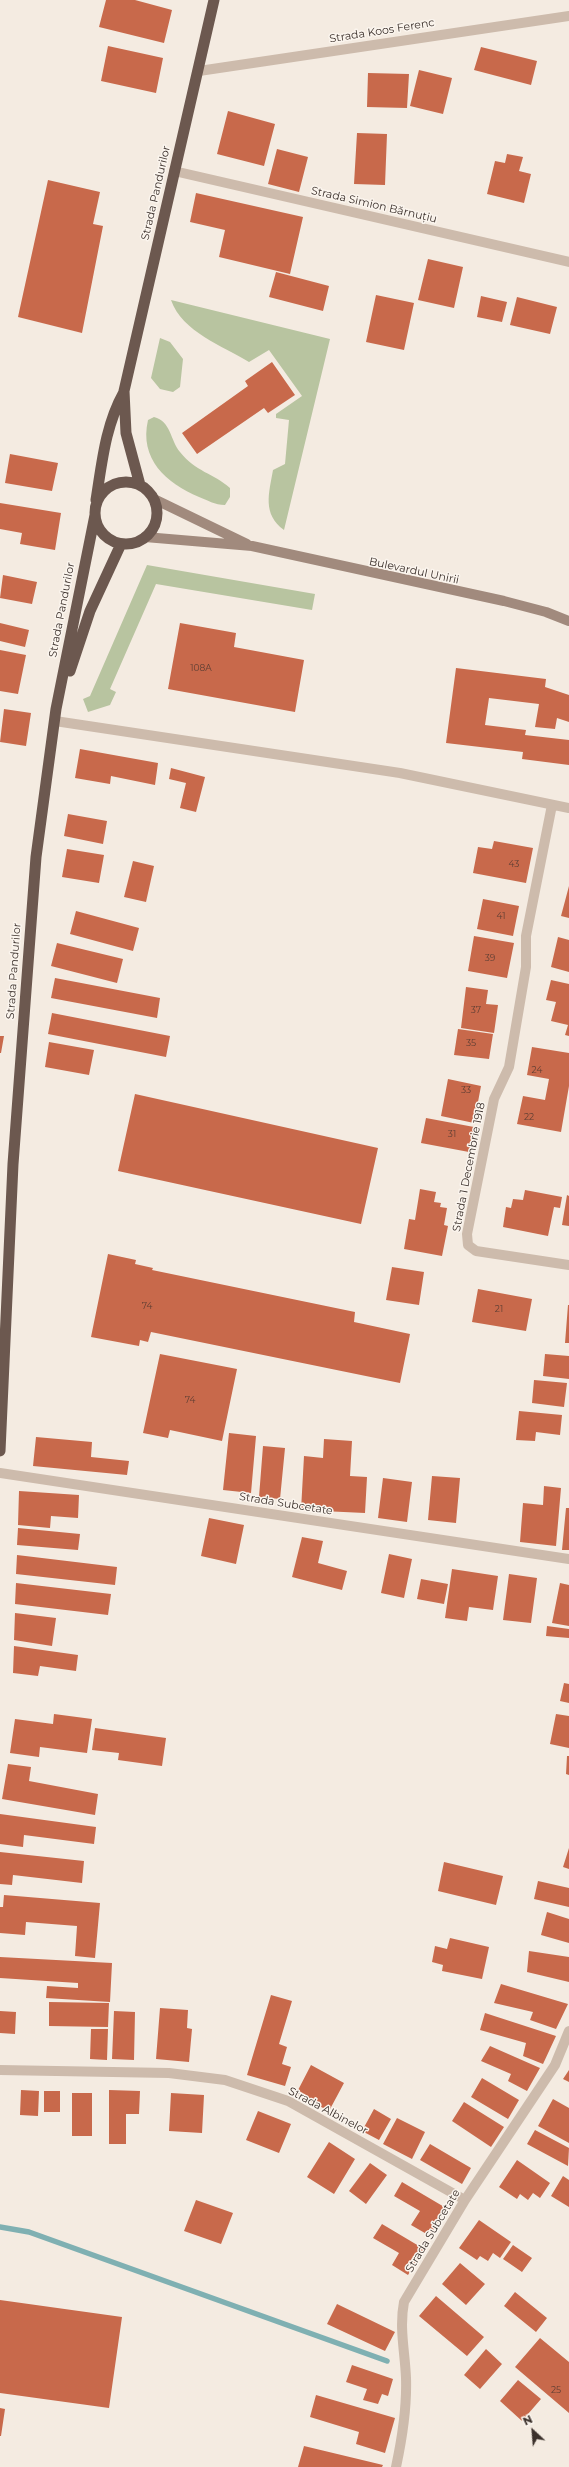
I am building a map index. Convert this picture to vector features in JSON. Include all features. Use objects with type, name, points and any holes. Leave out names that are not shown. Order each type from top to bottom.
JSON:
[{"type":"highway","name":"Strada Pandurilor","points":[[0,1451],[13,1164],[32,904],[41,812],[56,709],[95,510],[108,430],[115,408],[124,391],[174,171],[199,71],[214,0]]},
{"type":"highway","name":"Strada Pandurilor","points":[[124,391],[126,433],[140,485]]},
{"type":"highway","points":[[122,482],[140,485],[154,499],[157,509],[156,519],[145,537],[138,541],[121,544],[111,540],[103,534],[97,525],[95,510],[102,493],[113,484],[122,482]]},
{"type":"highway","name":"Strada Pandurilor","points":[[56,709],[90,611],[121,544]]},
{"type":"main road","name":"Bulevardul Unirii","points":[[154,499],[252,546]]},
{"type":"main road","name":"Bulevardul Unirii","points":[[145,537],[252,546],[504,601],[546,612],[569,621]]},
{"type":"street","name":"Strada Koos Ferenc","points":[[199,71],[569,16]]},
{"type":"street","name":"Strada Simion Bărnuțiu","points":[[174,171],[569,262]]},
{"type":"street","points":[[55,721],[400,773],[569,808]]},
{"type":"street","name":"Strada 1 Decembrie 1918","points":[[552,805],[526,936],[526,967],[509,1067],[494,1099],[467,1234],[468,1245],[476,1251],[569,1265]]},
{"type":"street","name":"Strada Subcetate","points":[[0,1473],[569,1559]]},
{"type":"street","name":"Strada Subcetate","points":[[396,2467],[401,2444],[406,2380],[400,2319],[404,2302],[465,2200],[555,2065],[569,2031]]},
{"type":"street","name":"Strada Albinelor","points":[[0,2070],[169,2073],[225,2080],[288,2101],[465,2200]]},
{"type":"green space","points":[[171,300],[330,339],[284,530],[272,517],[269,503],[273,470],[285,464],[289,420],[276,418],[276,414],[302,396],[269,350],[249,362],[204,337],[184,321],[176,311]]},
{"type":"green space","points":[[160,338],[170,342],[183,359],[180,387],[173,392],[160,389],[151,378]]},
{"type":"green space","points":[[154,417],[164,422],[177,447],[186,459],[230,488],[230,497],[225,505],[211,502],[176,485],[158,468],[151,458],[146,434],[148,420]]},
{"type":"green space","points":[[147,565],[315,594],[312,610],[156,584],[110,689],[116,692],[110,705],[88,712],[83,699],[90,696]]},
{"type":"building","points":[[106,0],[135,0],[172,10],[164,43],[99,27]]},
{"type":"building","points":[[108,46],[163,58],[156,93],[101,81]]},
{"type":"building","points":[[481,47],[537,61],[531,85],[474,70]]},
{"type":"building","points":[[419,70],[452,78],[443,114],[410,106]]},
{"type":"building","points":[[368,73],[409,74],[407,108],[367,107]]},
{"type":"building","points":[[228,111],[275,124],[264,166],[217,154]]},
{"type":"building","points":[[357,133],[387,134],[385,185],[354,184]]},
{"type":"building","points":[[277,149],[308,157],[299,192],[268,184]]},
{"type":"building","points":[[507,154],[523,157],[519,171],[531,174],[524,203],[487,194],[495,161],[505,163]]},
{"type":"building","points":[[48,180],[100,192],[93,224],[103,226],[82,333],[18,317]]},
{"type":"building","points":[[196,193],[303,217],[290,274],[219,257],[225,230],[190,222]]},
{"type":"building","points":[[428,259],[463,267],[454,308],[418,300]]},
{"type":"building","points":[[276,272],[329,286],[323,311],[269,297]]},
{"type":"building","points":[[376,295],[414,303],[404,350],[366,342]]},
{"type":"building","points":[[481,296],[507,302],[502,322],[477,317]]},
{"type":"building","points":[[517,297],[557,307],[550,334],[510,325]]},
{"type":"building","points":[[272,362],[295,395],[268,413],[264,408],[197,454],[182,433],[248,386],[245,381]]},
{"type":"building","points":[[10,454],[58,463],[52,491],[5,483]]},
{"type":"building","points":[[0,503],[61,513],[55,550],[20,544],[22,533],[0,529]]},
{"type":"building","points":[[3,575],[37,582],[32,604],[0,598]]},
{"type":"building","points":[[0,623],[29,630],[25,647],[0,641]]},
{"type":"building","points":[[180,623],[236,633],[234,647],[304,660],[295,712],[168,689]]},
{"type":"building","points":[[0,650],[26,655],[18,694],[0,691]]},
{"type":"building","points":[[456,668],[546,679],[545,687],[569,695],[569,722],[557,718],[555,729],[535,727],[539,704],[489,698],[485,725],[526,730],[525,735],[569,740],[569,765],[522,759],[523,752],[446,743]]},
{"type":"building","points":[[4,709],[31,713],[26,746],[0,742]]},
{"type":"building","points":[[80,749],[158,763],[155,785],[111,776],[110,784],[75,778]]},
{"type":"building","points":[[171,768],[205,777],[196,812],[180,808],[186,783],[169,779]]},
{"type":"building","points":[[68,814],[107,821],[103,844],[64,836]]},
{"type":"building","points":[[494,841],[533,848],[526,883],[473,873],[478,847],[492,849]]},
{"type":"building","points":[[67,849],[104,855],[99,883],[62,877]]},
{"type":"building","points":[[133,861],[154,866],[146,902],[124,897]]},
{"type":"building","points":[[569,886],[569,918],[561,916]]},
{"type":"building","points":[[483,899],[519,906],[513,936],[477,929]]},
{"type":"building","points":[[76,911],[139,928],[133,951],[70,934]]},
{"type":"building","points":[[474,936],[514,943],[507,978],[468,971]]},
{"type":"building","points":[[558,937],[569,940],[569,972],[551,967]]},
{"type":"building","points":[[57,943],[123,959],[117,983],[51,966]]},
{"type":"building","points":[[55,978],[160,998],[157,1018],[51,998]]},
{"type":"building","points":[[551,980],[569,984],[569,1036],[565,1035],[568,1025],[551,1021],[556,1002],[546,1000]]},
{"type":"building","points":[[466,987],[488,990],[486,1004],[498,1005],[494,1033],[461,1028]]},
{"type":"building","points":[[52,1013],[170,1036],[166,1057],[48,1034]]},
{"type":"building","points":[[458,1029],[493,1034],[489,1059],[454,1055]]},
{"type":"building","points":[[0,1036],[4,1036],[1,1053],[0,1053]]},
{"type":"building","points":[[49,1042],[94,1050],[89,1075],[45,1067]]},
{"type":"building","points":[[532,1047],[569,1053],[569,1086],[561,1132],[517,1124],[523,1096],[545,1100],[549,1079],[527,1075]]},
{"type":"building","points":[[448,1079],[481,1086],[474,1123],[441,1116]]},
{"type":"building","points":[[135,1094],[378,1148],[361,1224],[118,1171]]},
{"type":"building","points":[[426,1118],[474,1127],[469,1152],[421,1143]]},
{"type":"building","points":[[420,1189],[436,1192],[434,1202],[441,1203],[440,1207],[447,1208],[444,1225],[448,1226],[442,1256],[404,1249],[409,1219],[415,1220]]},
{"type":"building","points":[[525,1190],[562,1197],[560,1208],[554,1207],[548,1236],[503,1227],[506,1207],[511,1208],[513,1199],[523,1200]]},
{"type":"building","points":[[567,1195],[569,1196],[569,1226],[562,1225]]},
{"type":"building","points":[[108,1254],[136,1260],[135,1264],[153,1268],[152,1270],[355,1312],[354,1322],[410,1334],[400,1383],[151,1332],[148,1342],[140,1340],[139,1346],[91,1337]]},
{"type":"building","points":[[392,1267],[424,1272],[419,1305],[386,1300]]},
{"type":"building","points":[[478,1289],[532,1299],[526,1331],[472,1322]]},
{"type":"building","points":[[568,1305],[569,1343],[565,1343]]},
{"type":"building","points":[[160,1354],[237,1369],[222,1441],[170,1430],[168,1438],[143,1433]]},
{"type":"building","points":[[545,1354],[569,1356],[569,1379],[543,1376]]},
{"type":"building","points":[[534,1380],[567,1383],[564,1407],[532,1403]]},
{"type":"building","points":[[519,1411],[562,1415],[560,1435],[536,1432],[535,1441],[516,1440]]},
{"type":"building","points":[[229,1433],[256,1436],[251,1493],[223,1490]]},
{"type":"building","points":[[36,1437],[92,1442],[91,1457],[129,1461],[127,1475],[33,1466]]},
{"type":"building","points":[[324,1439],[352,1441],[350,1476],[367,1477],[365,1513],[301,1510],[304,1456],[323,1458]]},
{"type":"building","points":[[263,1446],[285,1448],[280,1499],[259,1497]]},
{"type":"building","points":[[432,1476],[460,1478],[456,1523],[428,1520]]},
{"type":"building","points":[[383,1478],[412,1482],[407,1522],[378,1518]]},
{"type":"building","points":[[544,1486],[561,1488],[556,1546],[520,1542],[523,1503],[543,1505]]},
{"type":"building","points":[[19,1491],[79,1495],[78,1518],[51,1516],[50,1528],[18,1525]]},
{"type":"building","points":[[566,1508],[569,1508],[569,1550],[562,1550]]},
{"type":"building","points":[[209,1518],[244,1525],[236,1564],[201,1556]]},
{"type":"building","points":[[18,1528],[80,1534],[78,1550],[17,1545]]},
{"type":"building","points":[[302,1537],[323,1541],[318,1563],[347,1571],[342,1590],[292,1577]]},
{"type":"building","points":[[389,1554],[412,1559],[404,1598],[381,1593]]},
{"type":"building","points":[[17,1555],[117,1567],[115,1585],[16,1574]]},
{"type":"building","points":[[452,1569],[498,1576],[493,1610],[469,1607],[467,1621],[445,1618]]},
{"type":"building","points":[[509,1574],[537,1578],[531,1623],[503,1620]]},
{"type":"building","points":[[421,1579],[448,1584],[444,1604],[417,1599]]},
{"type":"building","points":[[16,1583],[111,1594],[108,1615],[15,1604]]},
{"type":"building","points":[[560,1583],[569,1585],[569,1626],[552,1623]]},
{"type":"building","points":[[15,1613],[56,1618],[52,1646],[14,1640]]},
{"type":"building","points":[[547,1626],[569,1629],[569,1638],[546,1636]]},
{"type":"building","points":[[14,1646],[78,1655],[76,1671],[40,1666],[38,1676],[13,1673]]},
{"type":"building","points":[[564,1683],[569,1684],[569,1703],[560,1701]]},
{"type":"building","points":[[54,1714],[92,1719],[87,1753],[40,1747],[39,1757],[10,1753],[15,1719],[53,1724]]},
{"type":"building","points":[[556,1714],[569,1716],[569,1748],[550,1744]]},
{"type":"building","points":[[95,1728],[166,1738],[162,1766],[118,1760],[119,1753],[92,1750]]},
{"type":"building","points":[[567,1756],[569,1756],[569,1775],[566,1774]]},
{"type":"building","points":[[8,1764],[31,1767],[29,1781],[98,1794],[95,1815],[2,1799]]},
{"type":"building","points":[[0,1814],[96,1827],[94,1844],[24,1835],[23,1847],[0,1844]]},
{"type":"building","points":[[569,1848],[569,1869],[563,1867]]},
{"type":"building","points":[[0,1852],[84,1861],[82,1883],[13,1875],[12,1885],[0,1884]]},
{"type":"building","points":[[444,1862],[503,1876],[496,1905],[438,1891]]},
{"type":"building","points":[[538,1881],[569,1888],[569,1907],[534,1899]]},
{"type":"building","points":[[4,1895],[100,1903],[95,1958],[75,1956],[77,1926],[26,1922],[25,1935],[0,1933],[0,1907],[3,1907]]},
{"type":"building","points":[[547,1912],[569,1919],[569,1943],[541,1935]]},
{"type":"building","points":[[450,1938],[489,1947],[482,1979],[442,1971],[443,1965],[432,1962],[435,1946],[447,1949]]},
{"type":"building","points":[[529,1951],[569,1957],[569,1982],[527,1972]]},
{"type":"building","points":[[0,1957],[112,1963],[110,2002],[46,1998],[47,1986],[78,1988],[78,1983],[0,1978]]},
{"type":"building","points":[[501,1984],[568,2004],[556,2029],[530,2020],[533,2012],[494,2003]]},
{"type":"building","points":[[271,1995],[292,2001],[279,2044],[287,2047],[282,2064],[291,2067],[285,2086],[247,2075]]},
{"type":"building","points":[[49,2002],[109,2003],[108,2027],[49,2026]]},
{"type":"building","points":[[160,2008],[188,2010],[187,2028],[192,2029],[189,2062],[156,2059]]},
{"type":"building","points":[[0,2011],[16,2012],[15,2034],[0,2033]]},
{"type":"building","points":[[114,2011],[135,2012],[134,2060],[112,2059]]},
{"type":"building","points":[[485,2013],[556,2036],[543,2064],[523,2056],[526,2043],[480,2030]]},
{"type":"building","points":[[91,2029],[108,2029],[107,2060],[90,2059]]},
{"type":"building","points":[[490,2046],[540,2068],[527,2091],[508,2081],[511,2074],[481,2061]]},
{"type":"building","points":[[311,2065],[344,2083],[329,2111],[296,2094]]},
{"type":"building","points":[[569,2070],[569,2082],[563,2079]]},
{"type":"building","points":[[482,2078],[519,2100],[508,2119],[471,2097]]},
{"type":"building","points":[[21,2090],[39,2091],[38,2116],[20,2115]]},
{"type":"building","points":[[109,2090],[140,2091],[139,2114],[126,2114],[126,2144],[109,2144]]},
{"type":"building","points":[[44,2091],[60,2091],[60,2112],[44,2112]]},
{"type":"building","points":[[72,2093],[92,2093],[92,2136],[72,2136]]},
{"type":"building","points":[[171,2093],[204,2095],[202,2133],[169,2131]]},
{"type":"building","points":[[553,2099],[569,2108],[569,2143],[538,2126]]},
{"type":"building","points":[[464,2102],[504,2127],[491,2147],[452,2121]]},
{"type":"building","points":[[374,2109],[391,2119],[379,2140],[362,2131]]},
{"type":"building","points":[[258,2111],[291,2124],[279,2153],[246,2140]]},
{"type":"building","points":[[397,2118],[425,2132],[412,2159],[383,2144]]},
{"type":"building","points":[[535,2130],[569,2148],[568,2166],[527,2144]]},
{"type":"building","points":[[329,2142],[355,2159],[334,2194],[307,2177]]},
{"type":"building","points":[[430,2144],[471,2168],[462,2184],[420,2160]]},
{"type":"building","points":[[517,2160],[550,2183],[540,2198],[533,2193],[528,2200],[520,2194],[517,2199],[499,2187]]},
{"type":"building","points":[[370,2163],[387,2175],[366,2204],[349,2191]]},
{"type":"building","points":[[563,2176],[569,2180],[569,2207],[551,2196]]},
{"type":"building","points":[[402,2182],[446,2208],[430,2236],[411,2225],[420,2211],[394,2196]]},
{"type":"building","points":[[196,2200],[233,2213],[221,2244],[184,2231]]},
{"type":"building","points":[[479,2220],[511,2242],[500,2258],[493,2253],[488,2261],[480,2256],[477,2260],[459,2248]]},
{"type":"building","points":[[382,2224],[424,2249],[408,2275],[392,2265],[399,2253],[373,2238]]},
{"type":"building","points":[[513,2245],[532,2258],[522,2272],[503,2259]]},
{"type":"building","points":[[460,2263],[485,2284],[466,2305],[442,2284]]},
{"type":"building","points":[[515,2292],[547,2318],[536,2332],[504,2306]]},
{"type":"building","points":[[436,2296],[484,2337],[467,2356],[419,2316]]},
{"type":"building","points":[[0,2300],[122,2317],[109,2408],[0,2393]]},
{"type":"building","points":[[337,2304],[395,2332],[385,2351],[327,2324]]},
{"type":"building","points":[[540,2338],[569,2362],[569,2413],[515,2367]]},
{"type":"building","points":[[486,2349],[502,2364],[480,2389],[464,2375]]},
{"type":"building","points":[[352,2365],[393,2379],[388,2396],[382,2394],[378,2404],[363,2400],[367,2389],[346,2382]]},
{"type":"building","points":[[518,2380],[541,2399],[522,2421],[500,2401]]},
{"type":"building","points":[[316,2395],[395,2418],[385,2453],[356,2444],[359,2432],[310,2417]]},
{"type":"building","points":[[0,2408],[5,2409],[1,2436],[0,2436]]},
{"type":"building","points":[[304,2446],[383,2465],[382,2467],[298,2467]]},
{"type":"waterway","points":[[0,2227],[29,2232],[387,2361]]}]
